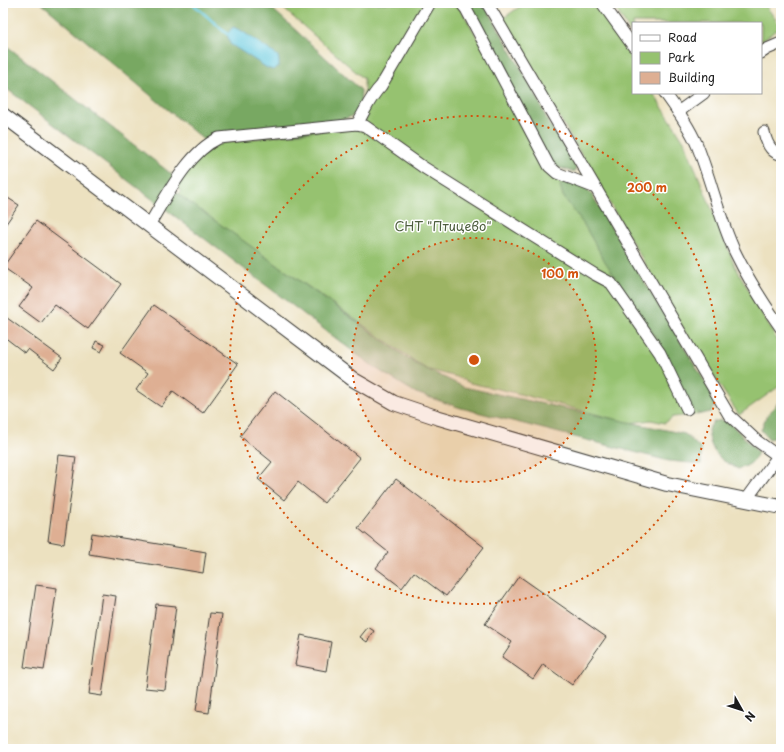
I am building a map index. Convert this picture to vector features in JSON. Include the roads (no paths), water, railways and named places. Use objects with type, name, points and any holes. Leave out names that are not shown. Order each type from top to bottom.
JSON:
[{"type":"main road","points":[[3,115],[354,380],[394,403],[436,417],[667,484],[781,507]]},
{"type":"street","points":[[357,124],[366,110],[373,94],[381,86],[430,3]]},
{"type":"street","points":[[461,3],[466,9],[549,166],[557,173],[596,188]]},
{"type":"street","points":[[487,3],[729,414],[757,441],[780,454],[746,500]]},
{"type":"street","points":[[602,3],[632,45]]},
{"type":"street","points":[[762,52],[781,43]]},
{"type":"street","points":[[666,94],[686,124],[697,145],[710,186],[735,251],[762,301],[781,328]]},
{"type":"street","points":[[678,112],[703,94]]},
{"type":"street","points":[[149,225],[170,190],[195,155],[210,142],[219,138],[357,124],[365,126],[423,167],[535,238],[611,283],[660,353],[687,409]]},
{"type":"street","points":[[764,132],[768,145],[772,150],[778,154],[781,154]]},
{"type":"water","points":[[233,27],[242,31],[278,56],[279,66],[273,70],[267,68],[230,44],[227,34]]},
{"type":"waterway","points":[[192,3],[227,34]]},
{"type":"park label","name":"СНТ \"Птицево\"","points":[[443,226]]}]
